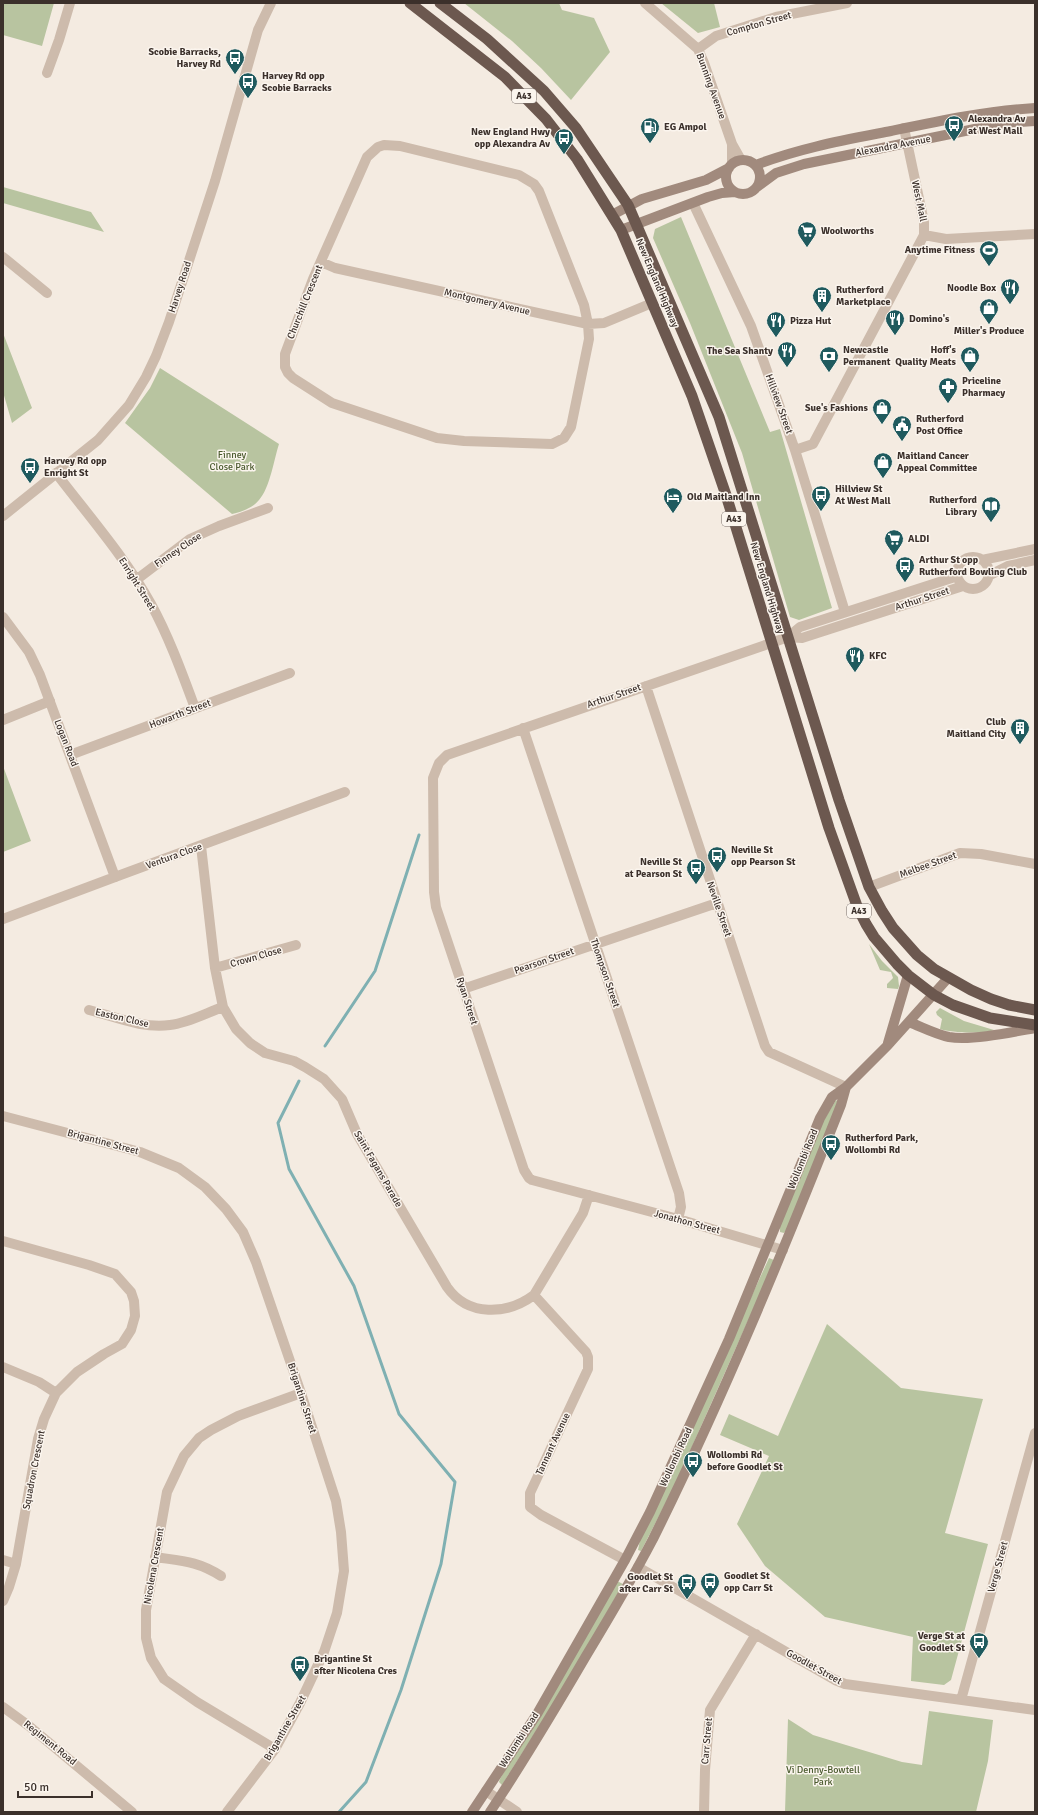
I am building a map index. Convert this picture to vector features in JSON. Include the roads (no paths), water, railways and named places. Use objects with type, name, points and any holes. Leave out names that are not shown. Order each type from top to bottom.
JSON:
[{"type":"highway","name":"New England Highway","points":[[410,3],[492,67],[530,102],[554,128],[577,159],[621,230],[692,396],[726,495],[829,828],[857,906],[874,937],[908,975],[934,995],[953,1005],[990,1018],[1035,1025]]},
{"type":"highway","name":"New England Highway","points":[[440,3],[487,39],[544,91],[576,128],[628,205],[637,223],[719,417],[838,800],[869,887],[893,928],[917,955],[948,978],[991,999],[1035,1010]]},
{"type":"main road","name":"Alexandra Avenue","points":[[756,165],[816,146],[904,128],[982,113],[1035,108]]},
{"type":"main road","name":"Alexandra Avenue","points":[[757,187],[776,173],[804,164],[1004,123],[1035,121]]},
{"type":"main road","points":[[612,214],[642,199],[706,180],[734,164],[747,160],[756,165],[760,176],[757,187],[747,193],[722,193],[621,230]]},
{"type":"main road","points":[[734,164],[726,179],[735,192]]},
{"type":"main road","points":[[888,1045],[908,975]]},
{"type":"main road","name":"Wollombi Road","points":[[472,1812],[537,1714],[625,1560],[672,1465],[729,1339],[820,1118],[832,1097],[846,1087],[888,1045],[948,978]]},
{"type":"main road","points":[[909,1022],[950,1037],[961,1038],[1004,1034],[1035,1028]]},
{"type":"main road","name":"Wollombi Road","points":[[490,1812],[548,1720],[638,1567],[686,1470],[783,1250],[841,1106],[846,1087]]},
{"type":"street","points":[[47,73],[70,3]]},
{"type":"street","name":"Harvey Road","points":[[3,516],[98,440],[115,422],[140,387],[156,356],[169,322],[215,181],[258,30],[271,3]]},
{"type":"street","name":"Bunning Avenue","points":[[645,3],[698,49],[732,144],[734,164]]},
{"type":"street","name":"Compton Street","points":[[698,49],[716,36],[776,17],[847,3]]},
{"type":"street","name":"West Mall","points":[[795,450],[813,444],[924,235],[924,222],[904,128]]},
{"type":"street","name":"Churchill Crescent","points":[[384,145],[400,146],[519,175],[534,184],[542,197],[584,305],[588,324],[588,347],[571,427],[564,438],[552,444],[545,445],[446,440],[338,406],[293,378],[285,367],[284,354],[321,262],[367,158],[378,147],[384,145]]},
{"type":"street","name":"Hillview Street","points":[[693,203],[751,326],[795,450],[845,612]]},
{"type":"street","points":[[924,235],[946,239],[1035,234]]},
{"type":"street","points":[[3,257],[47,293]]},
{"type":"street","name":"Montgomery Avenue","points":[[321,262],[335,268],[588,324],[604,323],[652,303]]},
{"type":"street","name":"Enright Street","points":[[56,473],[136,580],[161,625],[177,660],[195,708]]},
{"type":"street","name":"Finney Close","points":[[136,580],[190,539],[219,526],[268,508]]},
{"type":"street","points":[[982,560],[987,566],[988,576],[986,582],[980,587],[971,589],[963,586],[958,576],[959,566],[964,560],[975,558],[982,560],[1035,548]]},
{"type":"street","points":[[988,576],[1008,566],[1035,560]]},
{"type":"street","name":"Arthur Street","points":[[442,758],[452,752],[771,644],[788,637],[800,627],[958,576]]},
{"type":"street","name":"Arthur Street","points":[[788,637],[802,638],[963,586]]},
{"type":"street","name":"Logan Road","points":[[3,617],[29,652],[40,674],[115,877]]},
{"type":"street","name":"Howarth Street","points":[[70,755],[290,673]]},
{"type":"street","name":"Neville Street","points":[[646,686],[765,1046],[769,1052],[846,1087]]},
{"type":"street","points":[[3,720],[50,701]]},
{"type":"street","name":"Thompson Street","points":[[523,728],[679,1193],[681,1207],[678,1219]]},
{"type":"street","name":"Ryan Street","points":[[442,758],[436,767],[433,778],[435,899],[462,989],[526,1174],[532,1180],[589,1195]]},
{"type":"street","name":"Ventura Close","points":[[3,919],[345,792]]},
{"type":"street","name":"Saint Fagans Parade","points":[[201,846],[215,968],[223,1007],[236,1029],[250,1043],[265,1053],[294,1062],[315,1072],[337,1092],[346,1107],[357,1134],[447,1287],[457,1299],[474,1307],[494,1310],[514,1306],[534,1295]]},
{"type":"street","name":"Melbee Street","points":[[869,887],[960,853],[981,854],[1035,864]]},
{"type":"street","name":"Pearson Street","points":[[462,989],[717,903]]},
{"type":"street","name":"Crown Close","points":[[215,968],[296,945]]},
{"type":"street","name":"Easton Close","points":[[89,1010],[138,1023],[160,1026],[181,1023],[223,1007]]},
{"type":"street","name":"Brigantine Street","points":[[3,1116],[140,1152],[179,1168],[206,1187],[226,1209],[243,1232],[256,1262],[336,1500],[341,1532],[344,1571],[337,1614],[324,1652],[276,1749],[227,1812]]},
{"type":"street","points":[[534,1295],[583,1212],[589,1195]]},
{"type":"street","name":"Jonathon Street","points":[[589,1195],[769,1244],[783,1250]]},
{"type":"street","name":"Squadron Crescent","points":[[3,1241],[89,1265],[115,1274],[131,1292],[135,1316],[131,1330],[122,1344],[77,1372],[56,1393],[44,1419],[38,1439],[16,1564],[3,1601]]},
{"type":"street","name":"Tannant Avenue","points":[[534,1295],[586,1352],[589,1362],[588,1370],[530,1493],[530,1507],[541,1515],[625,1560]]},
{"type":"street","points":[[3,1367],[39,1382],[56,1393]]},
{"type":"street","name":"Nicolena Crescent","points":[[276,1749],[197,1702],[164,1679],[151,1658],[146,1638],[146,1610],[167,1492],[184,1456],[199,1438],[211,1430],[238,1416],[301,1393]]},
{"type":"street","name":"Verge Street","points":[[961,1700],[1035,1434]]},
{"type":"street","points":[[155,1557],[196,1563],[221,1576]]},
{"type":"street","points":[[3,1560],[16,1564]]},
{"type":"street","name":"Goodlet Street","points":[[625,1560],[845,1684],[1035,1710]]},
{"type":"street","name":"Carr Street","points":[[704,1812],[705,1770],[710,1710],[756,1634]]},
{"type":"street","name":"Regiment Road","points":[[3,1706],[132,1812]]},
{"type":"street","points":[[486,1791],[517,1812]]},
{"type":"waterway","points":[[325,1046],[375,971],[419,835]]},
{"type":"waterway","points":[[299,1081],[278,1123],[289,1169],[354,1286],[399,1414],[455,1482],[441,1564],[401,1690],[366,1782],[339,1812]]},
{"type":"place","name":"Scobie Barracks, Harvey Rd","points":[[235,75]]},
{"type":"place","name":"Harvey Rd opp Scobie Barracks","points":[[248,99]]},
{"type":"place","name":"Alexandra Av at West Mall","points":[[954,142]]},
{"type":"place","name":"EG Ampol","points":[[650,144]]},
{"type":"place","name":"New England Hwy opp Alexandra Av","points":[[564,155]]},
{"type":"place","name":"Woolworths","points":[[807,248]]},
{"type":"place","name":"Anytime Fitness","points":[[989,267]]},
{"type":"place","name":"Noodle Box","points":[[1010,305]]},
{"type":"place","name":"Rutherford Marketplace","points":[[822,313]]},
{"type":"place","name":"Miller's Produce","points":[[989,325]]},
{"type":"place","name":"Domino's","points":[[895,336]]},
{"type":"place","name":"Pizza Hut","points":[[776,338]]},
{"type":"place","name":"The Sea Shanty","points":[[787,368]]},
{"type":"place","name":"Newcastle Permanent","points":[[829,373]]},
{"type":"place","name":"Hoff's Quality Meats","points":[[970,373]]},
{"type":"place","name":"Priceline Pharmacy","points":[[948,404]]},
{"type":"place","name":"Sue's Fashions","points":[[882,425]]},
{"type":"place","name":"Rutherford Post Office","points":[[902,442]]},
{"type":"place","name":"Maitland Cancer Appeal Committee","points":[[883,479]]},
{"type":"place","name":"Harvey Rd opp Enright St","points":[[30,484]]},
{"type":"place","name":"Hillview St At West Mall","points":[[821,512]]},
{"type":"place","name":"Old Maitland Inn","points":[[673,514]]},
{"type":"place","name":"Rutherford Library","points":[[991,523]]},
{"type":"place","name":"ALDI","points":[[894,556]]},
{"type":"place","name":"Arthur St opp Rutherford Bowling Club","points":[[905,583]]},
{"type":"place","name":"KFC","points":[[855,673]]},
{"type":"place","name":"Club Maitland City","points":[[1020,745]]},
{"type":"place","name":"Neville St opp Pearson St","points":[[717,873]]},
{"type":"place","name":"Neville St at Pearson St","points":[[696,885]]},
{"type":"place","name":"Rutherford Park, Wollombi Rd","points":[[831,1161]]},
{"type":"place","name":"Wollombi Rd before Goodlet St","points":[[693,1478]]},
{"type":"place","name":"Goodlet St opp Carr St","points":[[710,1599]]},
{"type":"place","name":"Goodlet St after Carr St","points":[[687,1600]]},
{"type":"place","name":"Verge St at Goodlet St","points":[[979,1659]]},
{"type":"place","name":"Brigantine St after Nicolena Cres","points":[[300,1682]]},
{"type":"park label","name":"Finney Close Park","points":[[232,460]]},
{"type":"park label","name":"Vi Denny-Bowtell Park","points":[[823,1776]]}]
